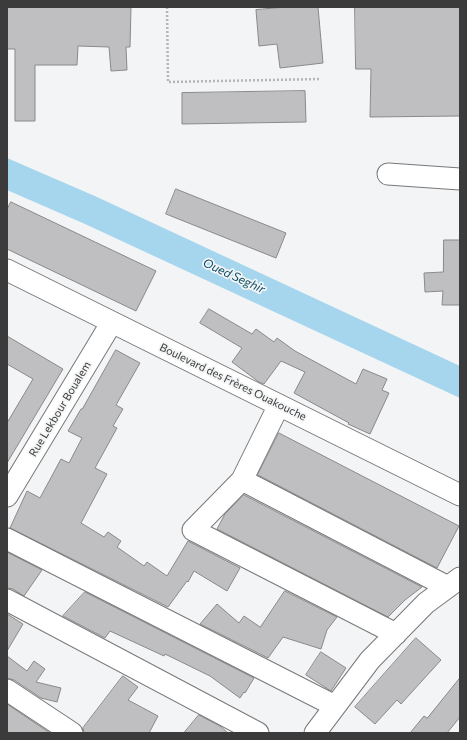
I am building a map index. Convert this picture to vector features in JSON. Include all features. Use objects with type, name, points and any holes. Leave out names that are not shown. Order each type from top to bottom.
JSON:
[{"type":"street","points":[[388,174],[460,179]]},
{"type":"street","name":"Boulevard des Frères Ouakouche","points":[[7,270],[460,495]]},
{"type":"street","name":"Rue Lekbour Boualem","points":[[10,484],[112,322]]},
{"type":"street","points":[[279,405],[242,480],[193,530],[396,634]]},
{"type":"street","points":[[242,480],[454,583],[426,603],[370,660],[315,733]]},
{"type":"street","points":[[7,539],[335,706]]},
{"type":"street","points":[[7,600],[258,733]]},
{"type":"street","points":[[7,690],[72,733]]},
{"type":"path","points":[[167,7],[168,82],[321,79]]},
{"type":"water","name":"Oued Seghir","points":[[7,158],[97,197],[460,366],[460,398],[85,224],[7,190]]},
{"type":"building","points":[[7,7],[131,7],[130,47],[126,47],[127,70],[111,71],[109,47],[78,46],[77,65],[35,65],[35,121],[15,121],[15,49],[7,49]]},
{"type":"building","points":[[286,7],[318,7],[323,63],[280,68],[277,44],[259,46],[256,10]]},
{"type":"building","points":[[355,7],[460,7],[460,116],[370,117],[371,69],[356,69]]},
{"type":"building","points":[[305,91],[306,122],[182,124],[182,93]]},
{"type":"building","points":[[176,189],[286,233],[276,258],[166,214]]},
{"type":"building","points":[[11,202],[156,271],[136,311],[7,249],[7,210]]},
{"type":"building","points":[[444,240],[460,240],[460,305],[442,305],[443,291],[425,292],[424,273],[443,272]]},
{"type":"building","points":[[209,309],[252,334],[256,329],[274,342],[277,338],[295,351],[356,384],[363,369],[387,379],[382,390],[389,393],[370,434],[348,424],[349,423],[294,393],[305,372],[281,361],[264,384],[232,362],[242,348],[200,323]]},
{"type":"building","points":[[7,336],[63,369],[7,463],[7,423],[33,379],[7,364]]},
{"type":"building","points":[[116,350],[140,363],[116,405],[123,409],[113,426],[117,428],[95,468],[107,474],[81,523],[104,537],[108,532],[121,541],[117,547],[144,566],[147,562],[167,576],[188,541],[240,568],[227,591],[194,571],[188,582],[187,581],[168,607],[10,528],[27,491],[40,498],[61,459],[69,463],[82,438],[68,431]]},
{"type":"building","points":[[279,433],[459,526],[437,568],[258,475]]},
{"type":"building","points":[[244,495],[422,587],[405,600],[388,617],[217,529],[225,514]]},
{"type":"building","points":[[7,552],[42,570],[24,596],[13,589],[7,588]]},
{"type":"building","points":[[285,591],[337,617],[327,630],[321,649],[283,637],[268,658],[200,624],[217,604],[239,623],[244,616],[260,627]]},
{"type":"building","points":[[85,592],[254,678],[245,693],[244,692],[240,698],[210,676],[165,654],[164,656],[110,631],[105,638],[63,616]]},
{"type":"building","points":[[7,614],[23,624],[7,651]]},
{"type":"building","points":[[416,638],[441,660],[401,704],[397,700],[375,724],[355,707]]},
{"type":"building","points":[[321,652],[346,668],[331,691],[306,675]]},
{"type":"building","points":[[7,656],[27,671],[34,661],[45,669],[36,682],[61,688],[57,702],[41,698],[14,680],[7,678]]},
{"type":"building","points":[[123,676],[138,687],[128,700],[158,716],[149,733],[84,733],[83,728]]},
{"type":"building","points":[[460,678],[460,717],[447,733],[410,733],[424,716],[427,718]]},
{"type":"building","points":[[7,704],[50,733],[7,733]]},
{"type":"building","points":[[199,715],[220,726],[228,733],[184,733]]}]
